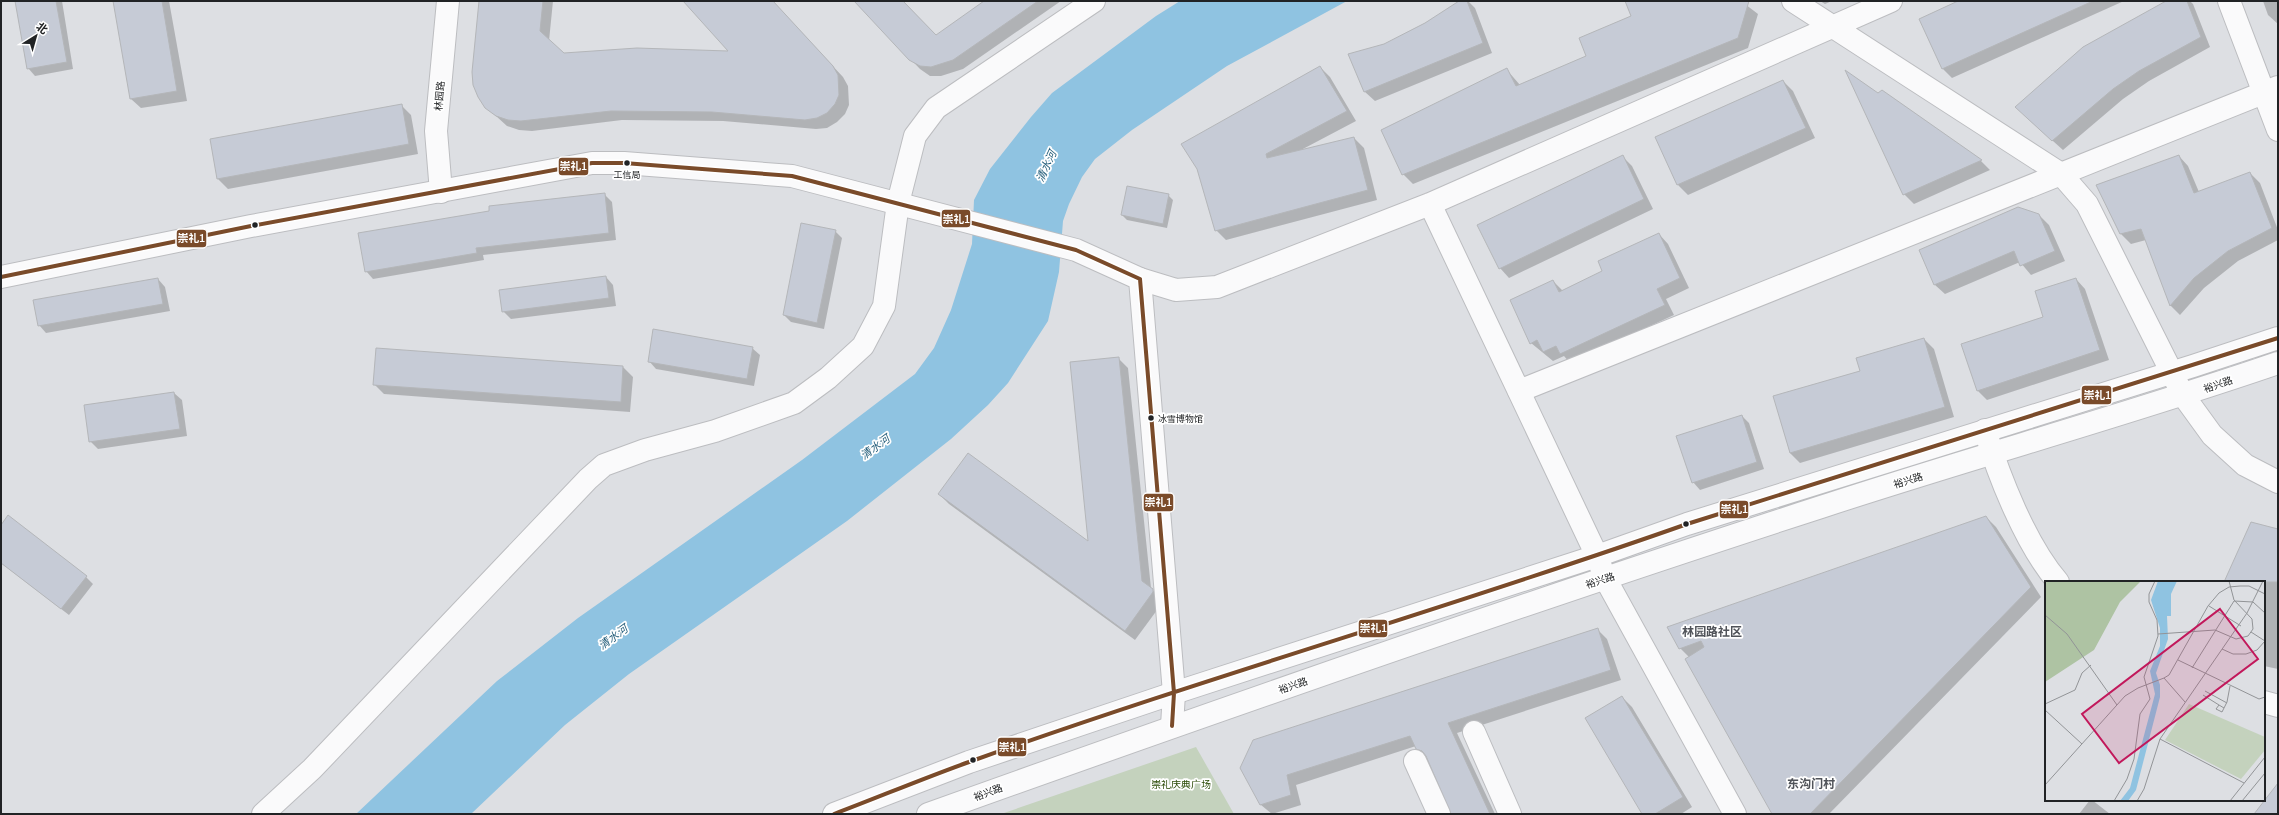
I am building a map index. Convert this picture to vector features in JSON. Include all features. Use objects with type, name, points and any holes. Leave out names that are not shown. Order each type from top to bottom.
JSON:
[{"type":"street","name":"林园路","points":[[441,192],[436,131],[448,1]]},
{"type":"street","points":[[263,814],[312,769],[588,479],[604,465],[645,450],[716,431],[794,403],[828,378],[863,346],[884,306],[898,203],[916,136],[936,108],[1094,1]]},
{"type":"street","points":[[1793,1],[2061,174],[2087,204],[2183,395],[2212,435],[2245,465],[2278,482]]},
{"type":"street","points":[[1,277],[251,226],[592,163],[624,163],[792,176],[1076,250],[1140,279],[1176,290],[1217,287],[1430,204],[1891,1]]},
{"type":"street","points":[[2229,1],[2271,89],[2278,130]]},
{"type":"street","points":[[1519,391],[2271,89]]},
{"type":"street","points":[[1430,204],[1597,556],[1605,578],[1735,814]]},
{"type":"street","points":[[1140,279],[1174,693],[1172,726]]},
{"type":"street","points":[[834,814],[969,762],[1174,693],[1597,556],[1687,524],[2172,373],[2278,338]]},
{"type":"street","name":"裕兴路","points":[[928,814],[1172,726],[1605,578],[1823,506],[2183,395],[2278,363]]},
{"type":"street","points":[[1985,430],[1992,454],[2025,529],[2048,570],[2057,581]]},
{"type":"street","points":[[2265,702],[2278,706]]},
{"type":"street","points":[[1474,732],[1510,814]]},
{"type":"street","points":[[1415,761],[1439,814]]},
{"type":"green space","name":"崇礼庆典广场","points":[[1196,747],[1234,814],[1001,814]]},
{"type":"water","name":"清水河","points":[[1180,1],[1347,1],[1227,66],[1132,130],[1095,159],[1082,177],[1069,204],[1063,221],[1059,272],[1048,321],[1008,383],[988,405],[951,439],[847,521],[629,674],[565,725],[471,814],[356,814],[497,681],[578,618],[802,460],[915,374],[934,348],[951,310],[972,244],[974,200],[990,169],[1052,93],[1156,16]]},
{"type":"building","points":[[15,1],[56,1],[67,62],[27,69]]},
{"type":"building","points":[[113,1],[162,1],[177,91],[130,99]]},
{"type":"building","points":[[479,1],[543,1],[540,31],[564,53],[637,48],[728,51],[683,1],[773,1],[833,66],[838,75],[839,95],[835,104],[827,113],[817,118],[805,120],[712,112],[611,111],[521,121],[508,120],[496,116],[485,108],[473,85],[472,72]]},
{"type":"building","points":[[854,1],[903,1],[936,35],[984,1],[1038,1],[953,60],[931,67],[920,66],[909,60]]},
{"type":"building","points":[[1459,1],[1467,1],[1483,43],[1364,92],[1348,54],[1384,44],[1425,23]]},
{"type":"building","points":[[1625,1],[1749,1],[1738,38],[1402,175],[1381,130],[1507,68],[1516,86],[1586,56],[1579,38],[1631,16]]},
{"type":"building","points":[[1958,1],[2093,1],[1942,69],[1919,19]]},
{"type":"building","points":[[2166,1],[2187,1],[2201,37],[2139,71],[2113,89],[2052,141],[2015,107],[2083,47]]},
{"type":"building","points":[[1320,66],[1347,111],[1266,154],[1267,158],[1354,137],[1368,190],[1215,231],[1197,169],[1181,144]]},
{"type":"building","points":[[1845,70],[1878,93],[1882,90],[1982,160],[1903,195]]},
{"type":"building","points":[[1783,80],[1806,128],[1677,185],[1655,137]]},
{"type":"building","points":[[402,104],[409,144],[217,179],[210,139]]},
{"type":"building","points":[[1623,155],[1644,199],[1499,269],[1477,225]]},
{"type":"building","points":[[2179,155],[2194,193],[2250,172],[2272,228],[2228,251],[2194,278],[2170,306],[2141,229],[2120,234],[2096,185]]},
{"type":"building","points":[[1127,186],[1169,194],[1163,224],[1121,215]]},
{"type":"building","points":[[605,193],[609,233],[476,248],[477,253],[365,272],[358,233],[489,211],[489,206]]},
{"type":"building","points":[[2018,207],[2039,214],[2055,251],[2020,266],[2014,251],[1934,285],[1919,250]]},
{"type":"building","points":[[801,223],[836,230],[817,323],[783,315]]},
{"type":"building","points":[[1659,233],[1680,278],[1657,289],[1665,305],[1560,354],[1556,346],[1543,352],[1537,340],[1530,344],[1510,300],[1553,280],[1559,292],[1602,271],[1598,261]]},
{"type":"building","points":[[606,276],[609,298],[502,312],[499,290]]},
{"type":"building","points":[[158,278],[163,304],[38,326],[33,300]]},
{"type":"building","points":[[2076,278],[2100,350],[1977,391],[1961,344],[2043,317],[2035,291]]},
{"type":"building","points":[[653,329],[753,347],[747,379],[648,362]]},
{"type":"building","points":[[1924,338],[1945,407],[1790,453],[1773,396],[1860,371],[1856,358]]},
{"type":"building","points":[[376,348],[623,366],[621,402],[373,385]]},
{"type":"building","points":[[1119,357],[1142,581],[1153,589],[1153,592],[1125,631],[938,494],[968,453],[1088,541],[1070,362]]},
{"type":"building","points":[[174,392],[180,429],[89,442],[84,405]]},
{"type":"building","points":[[1742,415],[1757,462],[1692,483],[1676,436]]},
{"type":"building","points":[[8,515],[87,576],[61,609],[1,563],[1,525]]},
{"type":"building","points":[[1986,516],[2031,587],[1810,814],[1772,814],[1685,659],[1704,647],[1701,641],[1679,649],[1667,627]]},
{"type":"building","points":[[2251,522],[2278,529],[2278,582],[2224,581]]},
{"type":"building","points":[[1598,628],[1611,670],[1448,723],[1490,814],[1451,814],[1426,756],[1422,751],[1416,749],[1410,736],[1287,775],[1291,795],[1260,805],[1240,768],[1253,740]]},
{"type":"building","points":[[1622,696],[1683,797],[1655,814],[1642,814],[1585,718]]},
{"type":"building","points":[[2278,783],[2278,814],[2254,814]]},
{"type":"transit line","name":"崇礼1","points":[[1,277],[251,226],[592,163],[624,163],[792,176],[1076,250],[1140,279]]},
{"type":"transit line","name":"崇礼1","points":[[1140,279],[1174,693],[1172,726]]},
{"type":"transit line","name":"崇礼1","points":[[834,814],[935,774],[1148,701],[1508,585],[1687,524],[2278,338]]},
{"type":"place","name":"工信局","points":[[627,163]]},
{"type":"place","name":"冰雪博物馆","points":[[1151,418]]},
{"type":"district","name":"林园路社区","points":[[1712,632]]},
{"type":"district","name":"东沟门村","points":[[1811,784]]}]
